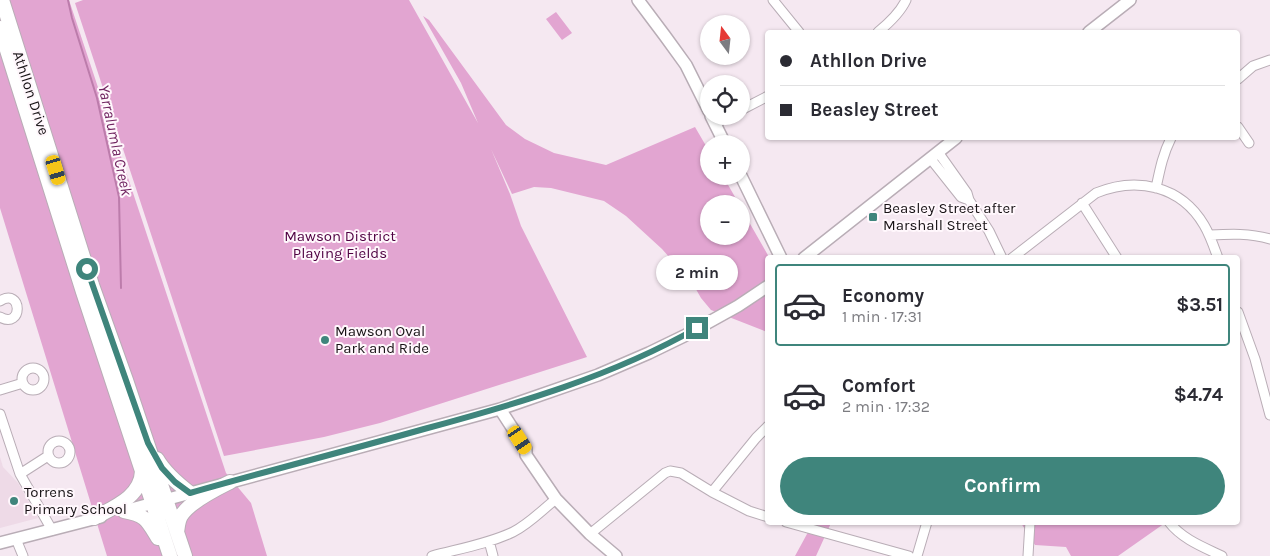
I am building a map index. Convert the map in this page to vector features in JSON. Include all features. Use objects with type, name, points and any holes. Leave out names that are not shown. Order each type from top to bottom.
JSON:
[{"type":"main road","name":"Athllon Drive","points":[[2,0],[92,285],[148,443],[169,554]]},
{"type":"main road","points":[[638,0],[686,65],[700,93]]},
{"type":"main road","points":[[1092,30],[1130,0]]},
{"type":"main road","name":"Athllon Drive","points":[[0,28],[83,292],[142,471],[177,532],[185,556]]},
{"type":"main road","points":[[808,255],[953,140]]},
{"type":"main road","points":[[745,185],[780,255]]},
{"type":"main road","points":[[0,543],[160,502],[497,409],[598,375],[649,353],[738,306],[765,288]]},
{"type":"main road","points":[[497,409],[521,452],[526,454],[556,499],[590,534],[616,556]]},
{"type":"main road","points":[[148,443],[162,468],[175,482],[190,493]]},
{"type":"main road","points":[[94,518],[128,498],[135,491],[141,480],[142,471]]},
{"type":"main road","points":[[177,532],[178,523],[184,512],[211,492],[230,482]]},
{"type":"main road","points":[[124,511],[136,513],[148,522],[169,554]]},
{"type":"street","points":[[773,0],[797,30]]},
{"type":"street","points":[[881,30],[887,25],[906,0]]},
{"type":"street","points":[[1240,77],[1253,66],[1270,60]]},
{"type":"street","points":[[750,105],[765,98]]},
{"type":"street","points":[[1240,130],[1249,143]]},
{"type":"street","points":[[1156,188],[1161,162],[1165,149],[1171,140]]},
{"type":"street","points":[[934,155],[961,198],[969,200],[989,231],[1001,255]]},
{"type":"street","points":[[1016,255],[1096,193],[1107,188],[1134,184],[1165,190],[1180,198],[1204,224],[1217,255]]},
{"type":"street","points":[[1082,203],[1115,255]]},
{"type":"street","points":[[1210,236],[1236,234],[1261,236],[1270,239]]},
{"type":"street","points":[[0,300],[5,298],[12,299],[18,307],[16,314],[11,319],[0,317]]},
{"type":"street","points":[[1240,318],[1255,359],[1269,409]]},
{"type":"street","points":[[0,390],[23,383]]},
{"type":"street","points":[[0,414],[20,474],[52,530]]},
{"type":"street","points":[[712,492],[765,429]]},
{"type":"street","points":[[20,474],[48,456]]},
{"type":"street","points":[[590,534],[665,473],[670,471],[681,473],[749,511],[765,516]]},
{"type":"street","points":[[432,556],[489,541],[513,532],[556,499]]},
{"type":"street","points":[[797,525],[909,556]]},
{"type":"street","points":[[917,556],[926,525]]},
{"type":"street","points":[[1028,556],[1030,525]]},
{"type":"street","points":[[1171,525],[1188,540],[1222,556]]},
{"type":"street","points":[[16,539],[23,556]]},
{"type":"street","points":[[489,541],[493,556]]},
{"type":"shaded area","name":"Torrens Primary School","points":[[0,457],[3,467],[18,483],[38,518],[0,528]]},
{"type":"green space","points":[[0,0],[69,0],[226,473],[251,503],[267,556],[107,556],[0,208]]},
{"type":"green space","name":"Mawson District Playing Fields","points":[[83,0],[409,0],[478,123],[461,83],[423,16],[429,20],[506,125],[525,139],[554,153],[606,165],[695,127],[700,136],[700,185],[728,185],[734,195],[700,195],[700,245],[750,245],[750,224],[768,255],[765,255],[765,331],[711,310],[693,284],[662,249],[626,216],[604,201],[551,188],[534,187],[512,194],[491,149],[521,226],[587,357],[380,423],[324,437],[224,456],[75,3]]},
{"type":"green space","points":[[556,12],[572,33],[562,40],[546,19]]},
{"type":"green space","points":[[812,525],[830,525],[816,556],[795,556]]},
{"type":"green space","points":[[1022,525],[1162,525],[1118,556],[1071,556],[1066,547],[1035,545]]},
{"type":"waterway","name":"Yarralumla Creek","points":[[68,0],[97,98],[119,197],[121,288]]},
{"type":"place","name":"Beasley Street after Marshall Street","points":[[873,217]]},
{"type":"place","name":"Mawson Oval Park and Ride","points":[[325,340]]},
{"type":"place","name":"Torrens Primary School","points":[[14,501]]},
{"type":"route","points":[[87,269],[148,443],[162,468],[175,482],[190,493],[500,408],[598,375],[649,353],[697,328]]}]
